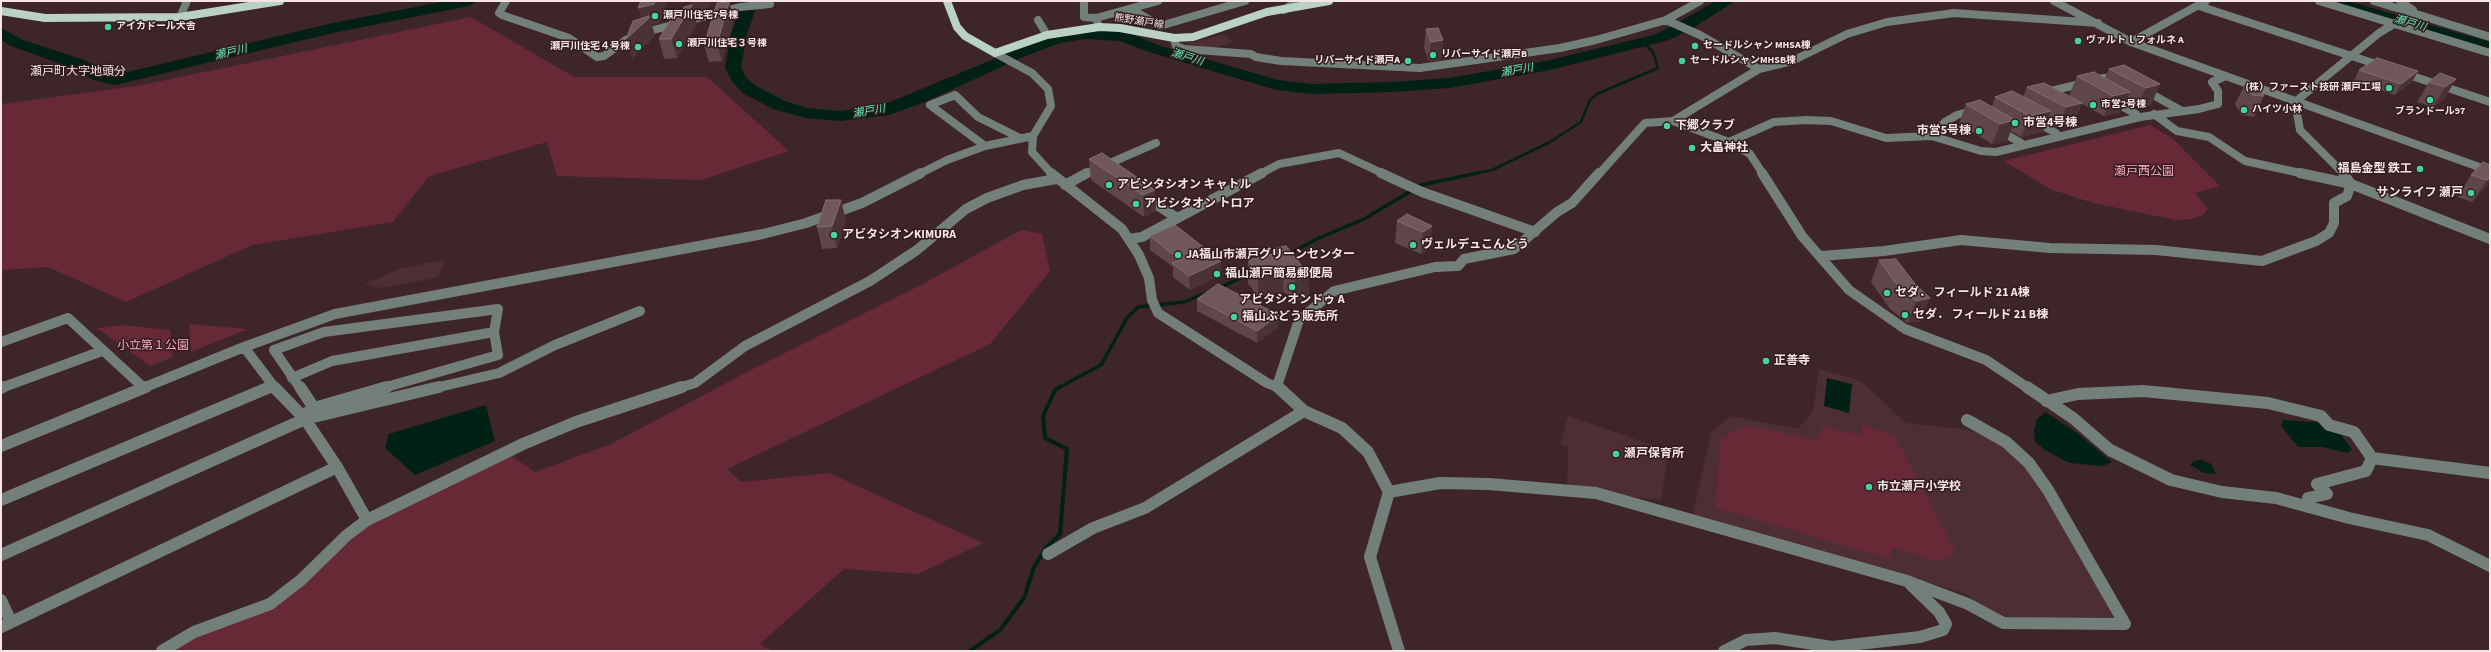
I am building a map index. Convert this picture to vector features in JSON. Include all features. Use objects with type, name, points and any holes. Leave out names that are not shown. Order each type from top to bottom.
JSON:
[{"type":"main road","points":[[1,11],[45,18],[180,17],[214,13],[280,1]]},
{"type":"main road","points":[[947,1],[957,28],[965,36],[997,54]]},
{"type":"main road","name":"熊野瀬戸線","points":[[997,54],[1047,35],[1099,27],[1120,28],[1174,38],[1207,34],[1257,16],[1329,1]]},
{"type":"street","points":[[180,17],[187,1]]},
{"type":"street","points":[[506,1],[500,13],[502,15],[569,38],[597,57],[604,56],[626,40],[646,32],[743,7],[770,4]]},
{"type":"street","points":[[734,1],[743,7]]},
{"type":"street","points":[[1084,1],[1084,17],[1096,18],[1158,1]]},
{"type":"street","points":[[1131,9],[1155,25],[1160,26],[1245,1]]},
{"type":"street","points":[[1284,10],[1297,1]]},
{"type":"street","points":[[1174,38],[1176,46],[1184,49],[1251,54],[1256,57],[1281,61],[1420,68],[1560,48],[1668,20],[1700,1]]},
{"type":"street","points":[[2054,1],[2098,23],[2131,42],[2490,171]]},
{"type":"street","points":[[2131,42],[2206,1]]},
{"type":"street","points":[[2319,1],[2490,54]]},
{"type":"street","points":[[2374,1],[2490,37]]},
{"type":"street","points":[[2400,1],[2413,10],[2413,13]]},
{"type":"street","points":[[2199,6],[2490,102]]},
{"type":"street","points":[[1673,121],[1759,69],[1792,61],[1847,34],[1887,22],[1954,13],[2098,23]]},
{"type":"street","points":[[2295,102],[2394,23],[2413,13]]},
{"type":"street","points":[[1096,18],[1099,27]]},
{"type":"street","points":[[1038,20],[1047,35]]},
{"type":"street","points":[[1668,20],[1697,34],[1759,69]]},
{"type":"street","points":[[997,54],[1038,77],[1048,89],[1051,106],[1044,122],[1033,136],[1032,152],[1056,179],[1086,199],[1122,229],[1129,239],[1149,278],[1158,314],[1188,335],[1267,383],[1277,386],[1304,411],[1342,428],[1368,452],[1389,492],[1370,557],[1399,651]]},
{"type":"street","points":[[1729,142],[1774,122],[1806,120],[1831,121],[1886,138],[1932,136],[1981,151],[1996,152],[2154,114],[2182,111],[2218,104],[2218,91],[2212,82],[2226,76]]},
{"type":"street","points":[[2033,96],[2079,83],[2104,78],[2124,80]]},
{"type":"street","points":[[2079,83],[2092,90]]},
{"type":"street","points":[[2138,87],[2182,111]]},
{"type":"street","points":[[985,146],[930,105],[955,95],[978,117],[1020,138]]},
{"type":"street","points":[[2104,97],[2136,114]]},
{"type":"street","points":[[1821,256],[1884,251],[1961,240],[2042,247],[2156,250],[2262,261],[2316,241],[2329,233],[2334,223],[2334,203],[2347,196],[2350,184],[2346,176],[2300,130],[2295,102]]},
{"type":"street","points":[[1932,136],[1945,122],[1968,112],[1982,108]]},
{"type":"street","points":[[1968,112],[2021,143]]},
{"type":"street","points":[[2154,114],[2177,131],[2209,137],[2250,163],[2350,184],[2490,239]]},
{"type":"street","points":[[2029,119],[2056,133]]},
{"type":"street","points":[[1277,386],[1299,320],[1334,291],[1435,267],[1458,266],[1464,259],[1514,249],[1557,212],[1572,203],[1641,126],[1645,123],[1673,121],[1729,142],[1750,154],[1802,236],[1821,256],[1849,290],[1878,312],[1905,329],[1986,360],[2046,401],[2074,418],[2110,450],[2171,480],[2222,492],[2276,498],[2308,507],[2428,534],[2490,566]]},
{"type":"street","points":[[1,446],[244,347],[335,314],[763,234],[806,223],[856,206],[947,160],[985,146],[1033,136]]},
{"type":"street","points":[[1065,185],[1100,166],[1156,143]]},
{"type":"street","points":[[1129,239],[1142,237],[1279,164],[1330,154],[1339,154],[1349,157],[1422,192],[1535,232]]},
{"type":"street","points":[[1100,166],[1113,175]]},
{"type":"street","points":[[162,651],[194,632],[270,604],[301,580],[346,536],[367,520],[523,444],[576,422],[695,383],[745,346],[870,281],[917,250],[966,209],[987,198],[1022,185],[1056,179]]},
{"type":"street","points":[[1139,192],[1177,218]]},
{"type":"street","points":[[304,418],[314,408],[498,355],[494,332],[498,309],[324,332],[274,350],[314,408]]},
{"type":"street","points":[[1,554],[304,418],[499,372],[555,345],[640,311]]},
{"type":"street","points":[[1,341],[68,318],[102,351],[144,388]]},
{"type":"street","points":[[292,378],[332,361],[494,332]]},
{"type":"street","points":[[244,347],[273,386],[304,418],[337,467],[367,520]]},
{"type":"street","points":[[1,388],[102,351]]},
{"type":"street","points":[[1,500],[273,386]]},
{"type":"street","points":[[2046,401],[2078,394],[2143,391],[2268,403],[2321,416],[2329,425],[2354,432],[2372,458],[2490,473]]},
{"type":"street","points":[[1048,554],[1093,528],[1145,508],[1304,411]]},
{"type":"street","points":[[1389,492],[1440,483],[1489,484],[1596,492],[1664,514],[1908,581],[1968,604],[2003,623],[2125,624],[2098,574],[2048,490],[2028,463],[2006,442],[1967,420]]},
{"type":"street","points":[[2308,507],[2308,498],[2327,494],[2317,484],[2366,471],[2372,458]]},
{"type":"street","points":[[1,600],[6,625],[337,467]]},
{"type":"street","points":[[1724,651],[1746,640],[1775,638],[1832,647],[1920,637],[1943,630],[1946,624],[1939,612],[1908,581]]},
{"type":"shaded area","points":[[1223,34],[1234,42],[1212,48],[1187,44]]},
{"type":"shaded area","points":[[444,260],[439,276],[435,278],[381,288],[364,284],[402,268]]},
{"type":"shaded area","name":"市立瀬戸小学校","points":[[1819,369],[1861,381],[1906,423],[1961,429],[1995,436],[2023,461],[2116,613],[2114,617],[1999,617],[1964,593],[1693,514],[1711,432],[1731,416],[1798,429],[1813,411]]},
{"type":"shaded area","points":[[1827,378],[1852,384],[1849,413],[1824,406]]},
{"type":"shaded area","points":[[486,405],[495,441],[415,475],[385,448],[389,434]]},
{"type":"shaded area","points":[[2045,412],[2076,432],[2112,462],[2103,466],[2069,463],[2045,450],[2035,442],[2034,431],[2037,419]]},
{"type":"shaded area","name":"瀬戸保育所","points":[[1568,416],[1661,448],[1667,460],[1661,500],[1567,490],[1568,446],[1560,445]]},
{"type":"shaded area","points":[[2283,420],[2324,423],[2336,429],[2352,449],[2348,453],[2323,447],[2298,447],[2281,426]]},
{"type":"shaded area","points":[[2202,460],[2211,464],[2216,474],[2204,473],[2190,465],[2194,461]]},
{"type":"green space","points":[[471,17],[574,77],[707,77],[789,151],[701,180],[557,176],[547,142],[429,176],[393,222],[252,245],[126,302],[48,267],[1,270],[1,104],[137,86]]},
{"type":"green space","name":"瀬戸西公園","points":[[2150,125],[2172,138],[2220,186],[2195,193],[2208,209],[2203,215],[2191,219],[2176,220],[2093,203],[2050,189],[2004,161]]},
{"type":"green space","points":[[1021,230],[1042,234],[1050,271],[990,344],[727,469],[741,482],[829,473],[983,543],[918,574],[844,569],[760,644],[772,651],[170,651],[191,635],[285,596],[393,505],[508,454],[535,472],[611,444],[745,373],[919,286]]},
{"type":"green space","name":"小立第１公園","points":[[189,324],[248,329],[191,352]]},
{"type":"green space","name":"小立第１公園","points":[[123,325],[170,330],[173,357],[150,366],[97,328]]},
{"type":"green space","points":[[1745,425],[1815,440],[1824,426],[1860,435],[1863,425],[1894,435],[1956,552],[1937,562],[1893,548],[1888,559],[1715,507],[1721,439]]},
{"type":"building","points":[[641,1],[655,1],[654,4],[638,8]]},
{"type":"building","points":[[729,2],[717,44],[704,45],[717,3]]},
{"type":"building","points":[[692,5],[671,39],[659,39],[676,10],[683,10],[684,7]]},
{"type":"building","points":[[649,16],[649,18],[626,39],[633,21]]},
{"type":"building","points":[[1438,28],[1443,40],[1431,42],[1426,29]]},
{"type":"building","points":[[2377,58],[2418,71],[2401,84],[2359,70]]},
{"type":"building","points":[[2124,65],[2160,84],[2146,88],[2109,69]]},
{"type":"building","points":[[2094,72],[2130,92],[2113,96],[2077,76]]},
{"type":"building","points":[[2440,73],[2456,79],[2445,87],[2429,82]]},
{"type":"building","points":[[2044,83],[2082,103],[2066,107],[2027,87]]},
{"type":"building","points":[[2245,84],[2258,85],[2264,96],[2252,95]]},
{"type":"building","points":[[2012,91],[2051,111],[2030,116],[1995,97]]},
{"type":"building","points":[[1980,100],[2015,120],[2000,124],[1966,104]]},
{"type":"building","points":[[1102,153],[1155,190],[1143,195],[1089,159]]},
{"type":"building","points":[[2483,162],[2490,165],[2490,177],[2487,180],[2471,175]]},
{"type":"building","points":[[826,200],[841,200],[832,226],[817,227]]},
{"type":"building","points":[[1407,214],[1432,226],[1423,232],[1397,221]]},
{"type":"building","points":[[1175,225],[1221,261],[1189,276],[1172,263],[1180,260],[1150,236]]},
{"type":"building","points":[[1286,246],[1309,275],[1295,279],[1284,268],[1258,274],[1248,260],[1273,254],[1275,253],[1272,249]]},
{"type":"building","points":[[1896,259],[1915,284],[1930,298],[1916,301],[1898,286],[1879,260]]},
{"type":"building","points":[[1218,284],[1279,315],[1257,331],[1197,299]]},
{"type":"waterway","name":"瀬戸川","points":[[1,33],[17,43],[75,63],[100,76],[115,80],[130,78],[333,28],[469,1]]},
{"type":"waterway","name":"瀬戸川","points":[[747,1],[749,5],[739,34],[733,67],[739,79],[750,90],[779,105],[806,113],[840,116],[883,111],[919,98],[1017,54],[1056,39],[1085,34],[1123,36],[1155,49],[1276,85],[1312,89],[1391,87],[1450,83],[1550,65],[1663,37],[1687,25],[1727,1]]},
{"type":"waterway","name":"瀬戸川","points":[[2331,1],[2490,47]]},
{"type":"waterway","points":[[1473,174],[1492,170],[1550,142],[1581,122],[1590,100],[1597,94],[1658,68],[1653,52],[1647,46],[1635,44]]},
{"type":"waterway","points":[[1287,255],[1319,238],[1364,219],[1421,185],[1478,173]]},
{"type":"waterway","points":[[1219,288],[1251,273]]},
{"type":"waterway","points":[[1058,388],[1101,365],[1127,318],[1138,307],[1184,302],[1206,293]]},
{"type":"waterway","points":[[970,651],[1000,630],[1024,598],[1034,567],[1046,548],[1060,534],[1067,449],[1045,438],[1043,416],[1055,390],[1060,387]]},
{"type":"place","name":"瀬戸川住宅7号棟","points":[[655,16]]},
{"type":"place","name":"アイカドール犬舎","points":[[108,27]]},
{"type":"place","name":"ヴァルトｌフォルネ A","points":[[2078,41]]},
{"type":"place","name":"瀬戸川住宅３号棟","points":[[679,44]]},
{"type":"place","name":"セードルシャン MHSA棟","points":[[1695,46]]},
{"type":"place","name":"瀬戸川住宅４号棟","points":[[638,47]]},
{"type":"place","name":"リバーサイド瀬戸B","points":[[1433,55]]},
{"type":"place","name":"リバーサイド瀬戸A","points":[[1408,61]]},
{"type":"place","name":"セードルシャンMHSB棟","points":[[1682,61]]},
{"type":"place","name":"(株）ファースト技研 瀬戸工場","points":[[2389,88]]},
{"type":"place","name":"ブランドール97","points":[[2430,100]]},
{"type":"place","name":"市営2号棟","points":[[2093,105]]},
{"type":"place","name":"ハイツ小林","points":[[2244,110]]},
{"type":"place","name":"市営4号棟","points":[[2015,123]]},
{"type":"place","name":"下郷クラブ","points":[[1667,126]]},
{"type":"place","name":"市営5号棟","points":[[1979,131]]},
{"type":"place","name":"大畠神社","points":[[1692,148]]},
{"type":"place","name":"福島金型 鉄工","points":[[2420,169]]},
{"type":"place","name":"アビシタシオン キャトル","points":[[1109,185]]},
{"type":"place","name":"サンライフ 瀬戸","points":[[2471,193]]},
{"type":"place","name":"アビシタオン トロア","points":[[1136,204]]},
{"type":"place","name":"アビタシオンKIMURA","points":[[834,235]]},
{"type":"place","name":"ヴェルデュこんどう","points":[[1413,245]]},
{"type":"place","name":"JA福山市瀬戸グリーンセンター","points":[[1178,255]]},
{"type":"place","name":"福山瀬戸簡易郵便局","points":[[1217,274]]},
{"type":"place","name":"アビタシオンドゥ A","points":[[1292,287]]},
{"type":"place","name":"セダ． フィールド 21 A棟","points":[[1887,293]]},
{"type":"place","name":"セダ． フィールド 21 B棟","points":[[1905,315]]},
{"type":"place","name":"福山ぶどう販売所","points":[[1234,317]]},
{"type":"place","name":"正善寺","points":[[1766,361]]},
{"type":"place","name":"瀬戸保育所","points":[[1616,454]]},
{"type":"place","name":"市立瀬戸小学校","points":[[1869,487]]},
{"type":"district","name":"瀬戸町大字地頭分","points":[[78,72]]}]
